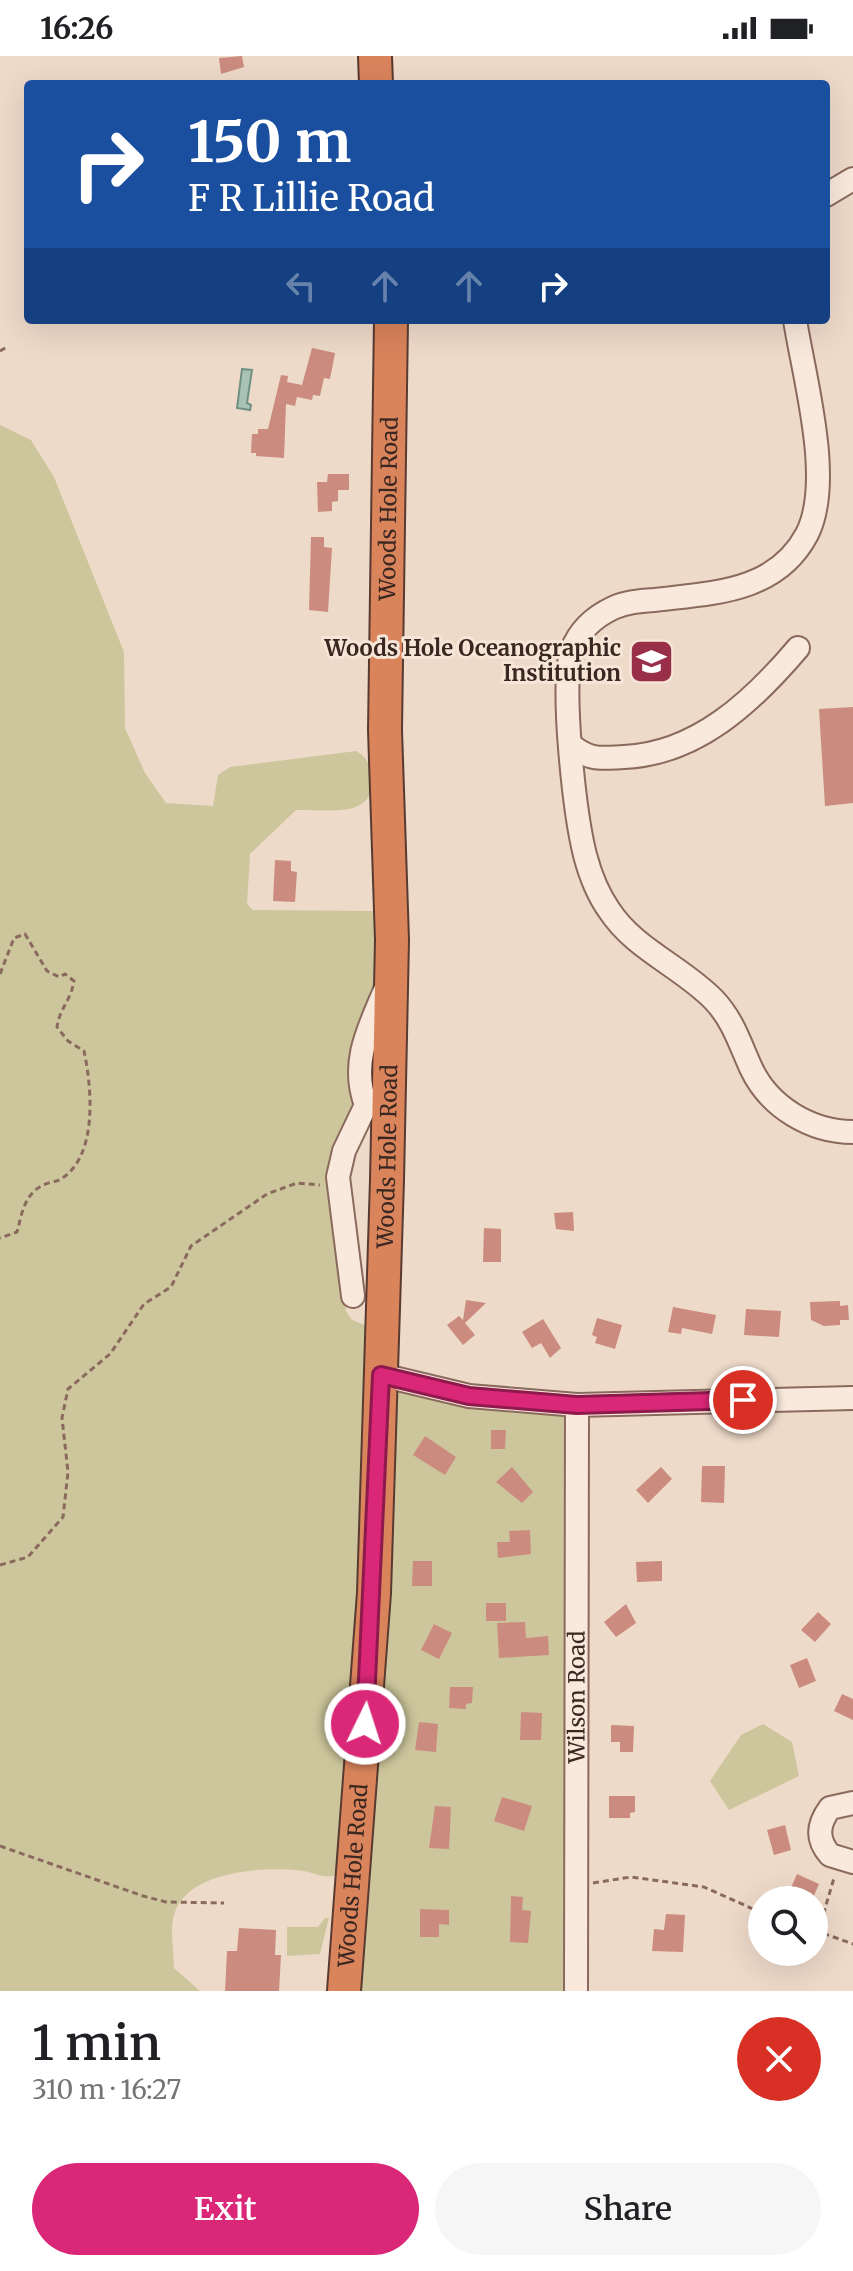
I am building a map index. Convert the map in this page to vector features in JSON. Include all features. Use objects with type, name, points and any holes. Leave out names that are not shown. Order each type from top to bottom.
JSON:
[{"type":"highway","points":[[375,56],[376,80]]},
{"type":"highway","name":"Woods Hole Road","points":[[344,1991],[374,1593],[388,1137],[392,974],[385,747],[391,324]]},
{"type":"street","points":[[830,193],[853,179]]},
{"type":"street","points":[[796,324],[818,482],[814,518],[807,535],[790,558],[760,582],[723,591],[628,603],[603,613],[585,628],[573,647],[569,665],[572,746],[582,844],[593,880],[608,909],[634,939],[714,1000],[733,1026],[759,1082],[774,1100],[815,1126],[853,1132]]},
{"type":"street","points":[[572,746],[587,758],[644,756],[678,748],[737,711],[770,681],[798,648]]},
{"type":"street","points":[[388,1137],[366,1105],[360,1081],[362,1045],[392,974]]},
{"type":"street","points":[[353,1296],[338,1177],[344,1151],[366,1105]]},
{"type":"street","points":[[381,1375],[469,1396],[577,1405],[853,1398]]},
{"type":"street","name":"Wilson Road","points":[[576,1991],[577,1405]]},
{"type":"street","points":[[853,1803],[830,1808],[820,1824],[819,1837],[830,1855],[853,1862]]},
{"type":"path","points":[[0,351],[7,347]]},
{"type":"path","points":[[0,974],[14,938],[25,934],[47,971],[59,977],[65,974],[74,981],[70,1002],[60,1011],[57,1027],[68,1041],[84,1051],[92,1092],[82,1159],[61,1180],[43,1185],[26,1199],[17,1232],[0,1238]]},
{"type":"path","points":[[0,1565],[28,1557],[63,1517],[68,1472],[62,1418],[68,1389],[110,1354],[144,1304],[171,1287],[191,1246],[267,1194],[297,1183],[321,1185],[338,1177]]},
{"type":"path","points":[[0,1846],[166,1902],[224,1903]]},
{"type":"path","points":[[577,1885],[631,1877],[704,1887],[748,1907]]},
{"type":"path","points":[[828,1898],[834,1878]]},
{"type":"path","points":[[828,1935],[853,1944]]},
{"type":"shaded area","points":[[242,369],[252,370],[247,403],[251,405],[250,410],[237,408]]},
{"type":"shaded area","points":[[0,425],[31,440],[54,477],[124,652],[125,728],[145,773],[166,803],[213,806],[218,775],[230,767],[356,751],[367,761],[372,776],[371,790],[366,800],[358,806],[335,810],[296,810],[250,854],[247,904],[253,910],[372,911],[379,915],[382,980],[352,1048],[348,1078],[355,1104],[337,1147],[346,1311],[352,1320],[370,1327],[367,1472],[340,1865],[334,1876],[270,1869],[231,1874],[196,1887],[183,1898],[172,1925],[174,1968],[200,1991],[0,1991]]},
{"type":"shaded area","points":[[401,1388],[562,1413],[567,1419],[568,1991],[356,1991],[393,1395]]},
{"type":"shaded area","points":[[763,1724],[792,1742],[799,1776],[729,1810],[710,1781],[741,1735]]},
{"type":"shaded area","points":[[325,1918],[329,1918],[320,1954],[287,1956],[287,1927],[318,1927]]},
{"type":"building","points":[[242,56],[244,67],[221,74],[219,58]]},
{"type":"building","points":[[312,348],[335,353],[330,379],[324,378],[320,396],[313,395],[312,400],[297,397],[295,406],[286,404],[284,458],[256,456],[256,453],[251,453],[252,434],[258,434],[258,429],[268,429],[281,375],[288,376],[287,382],[302,385]]},
{"type":"building","points":[[328,474],[349,474],[349,490],[338,490],[338,501],[332,502],[332,511],[318,512],[317,482],[327,482]]},
{"type":"building","points":[[311,537],[324,537],[324,547],[332,548],[328,612],[309,610]]},
{"type":"building","points":[[853,707],[853,803],[825,806],[819,709]]},
{"type":"building","points":[[275,860],[291,861],[291,871],[297,872],[295,902],[273,901]]},
{"type":"building","points":[[573,1212],[574,1231],[556,1229],[554,1213]]},
{"type":"building","points":[[484,1228],[501,1229],[501,1262],[483,1262]]},
{"type":"building","points":[[466,1300],[486,1303],[465,1323],[475,1335],[463,1345],[447,1325],[459,1316],[463,1320]]},
{"type":"building","points":[[840,1301],[840,1306],[848,1305],[849,1320],[840,1320],[840,1325],[824,1326],[811,1320],[810,1302]]},
{"type":"building","points":[[673,1307],[716,1315],[712,1334],[682,1328],[681,1334],[668,1332]]},
{"type":"building","points":[[746,1309],[781,1311],[779,1337],[744,1335]]},
{"type":"building","points":[[597,1318],[622,1325],[615,1349],[595,1343],[597,1337],[592,1335]]},
{"type":"building","points":[[543,1319],[561,1348],[550,1358],[541,1343],[532,1348],[522,1332]]},
{"type":"building","points":[[491,1430],[506,1430],[505,1449],[491,1449]]},
{"type":"building","points":[[425,1436],[456,1457],[445,1475],[413,1455]]},
{"type":"building","points":[[702,1466],[725,1466],[724,1503],[701,1502]]},
{"type":"building","points":[[512,1467],[533,1492],[522,1503],[496,1482]]},
{"type":"building","points":[[661,1467],[672,1479],[648,1503],[636,1490]]},
{"type":"building","points":[[530,1530],[531,1554],[498,1558],[497,1542],[510,1542],[509,1531]]},
{"type":"building","points":[[413,1561],[432,1561],[432,1586],[412,1586]]},
{"type":"building","points":[[662,1561],[662,1581],[637,1582],[636,1562]]},
{"type":"building","points":[[486,1603],[506,1603],[506,1621],[486,1621]]},
{"type":"building","points":[[626,1604],[636,1623],[616,1637],[604,1622]]},
{"type":"building","points":[[818,1612],[831,1624],[815,1642],[801,1630]]},
{"type":"building","points":[[525,1622],[526,1638],[548,1636],[549,1655],[499,1658],[497,1623]]},
{"type":"building","points":[[434,1624],[452,1633],[439,1659],[421,1650]]},
{"type":"building","points":[[807,1658],[816,1681],[799,1688],[790,1665]]},
{"type":"building","points":[[450,1687],[473,1687],[472,1703],[466,1704],[466,1709],[449,1708]]},
{"type":"building","points":[[842,1694],[853,1699],[853,1720],[834,1711]]},
{"type":"building","points":[[521,1712],[542,1713],[541,1740],[520,1740]]},
{"type":"building","points":[[419,1722],[438,1724],[436,1752],[415,1750]]},
{"type":"building","points":[[611,1725],[634,1726],[633,1752],[620,1752],[620,1742],[611,1742]]},
{"type":"building","points":[[609,1796],[635,1796],[635,1812],[630,1813],[630,1818],[609,1818]]},
{"type":"building","points":[[502,1797],[532,1806],[524,1831],[494,1821]]},
{"type":"building","points":[[435,1806],[451,1807],[449,1849],[429,1848]]},
{"type":"building","points":[[785,1825],[791,1850],[774,1855],[767,1830]]},
{"type":"building","points":[[797,1874],[819,1884],[818,1886],[792,1886]]},
{"type":"building","points":[[511,1896],[523,1897],[522,1910],[531,1911],[528,1943],[510,1942]]},
{"type":"building","points":[[420,1909],[449,1910],[449,1925],[439,1924],[439,1937],[420,1937]]},
{"type":"building","points":[[666,1914],[685,1915],[683,1952],[652,1951],[654,1929],[664,1930]]},
{"type":"building","points":[[239,1928],[276,1930],[275,1955],[281,1955],[279,1991],[225,1991],[227,1951],[237,1951]]},
{"type":"place","name":"Woods Hole Oceanographic Institution","points":[[652,661]]},
{"type":"route","points":[[365,1724],[374,1593],[381,1375],[469,1396],[577,1405],[743,1400]]}]
